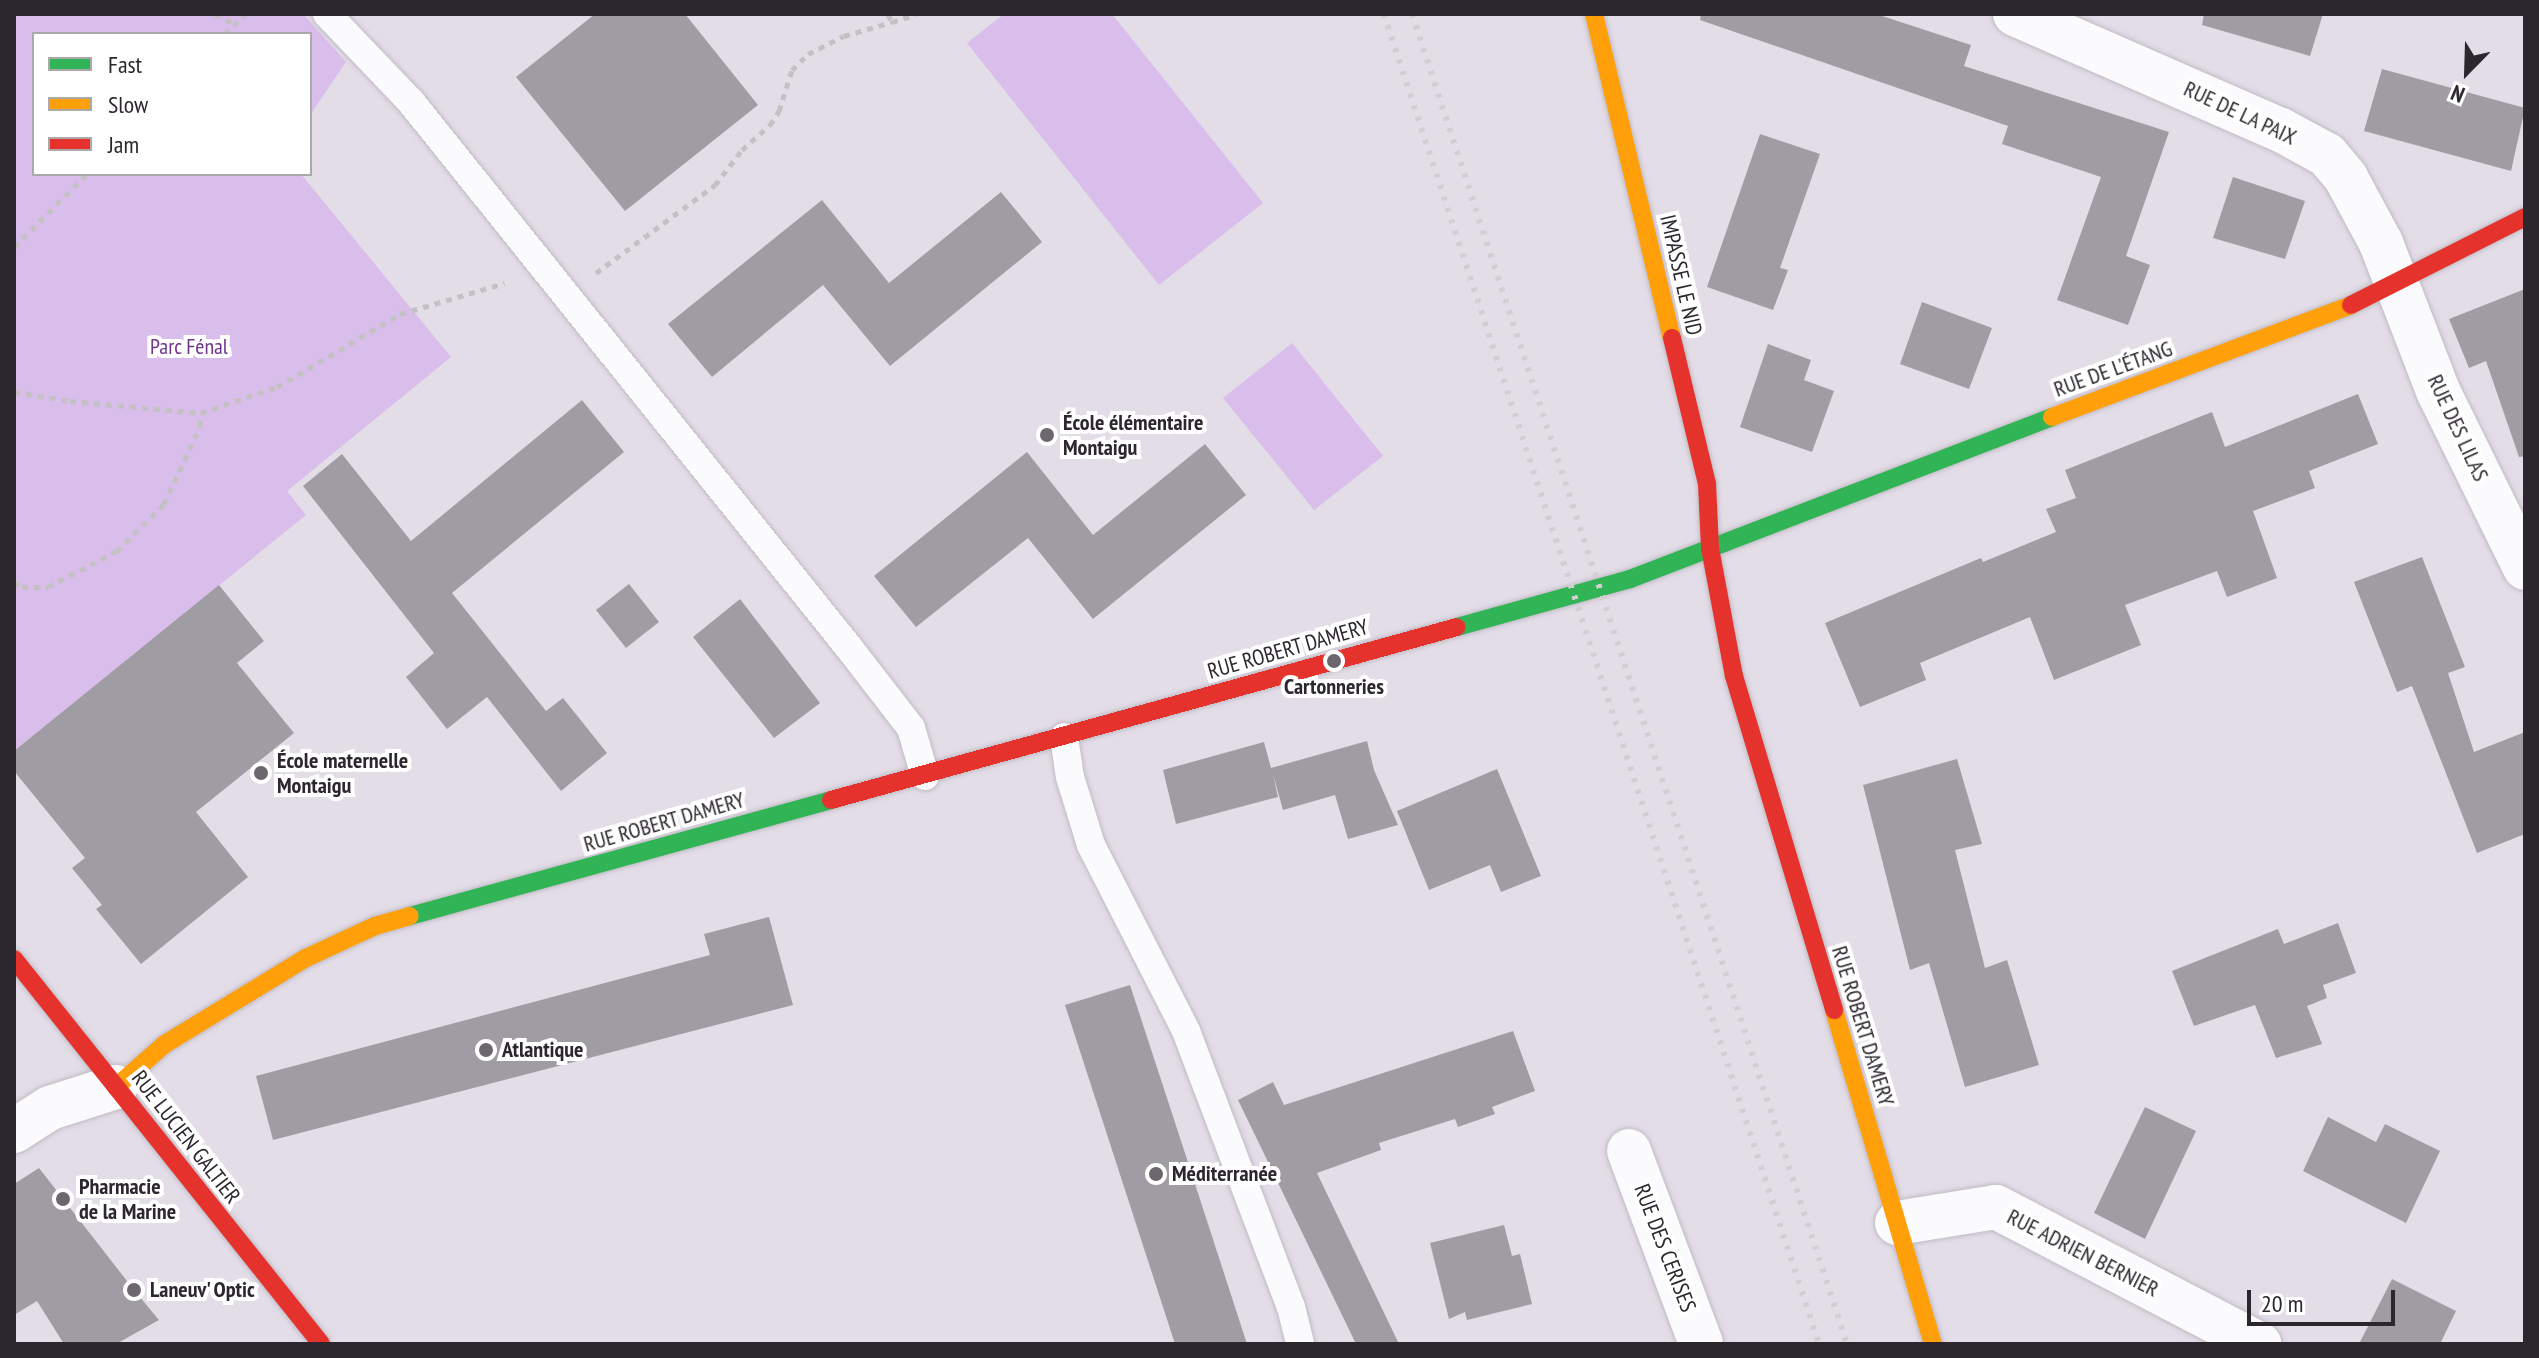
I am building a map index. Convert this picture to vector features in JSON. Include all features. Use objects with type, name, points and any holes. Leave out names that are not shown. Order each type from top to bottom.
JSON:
[{"type":"street","name":"IMPASSE LE NID","points":[[1594,14],[1707,484],[1710,548]]},
{"type":"street","name":"RUE DE LA PAIX","points":[[2015,14],[2281,130],[2327,155],[2346,178],[2381,243],[2398,284]]},
{"type":"street","name":"RUE DE L'ÉTANG","points":[[1710,548],[1771,522],[2331,313],[2398,284],[2525,217]]},
{"type":"street","name":"RUE DES LILAS","points":[[2398,284],[2439,393],[2525,568]]},
{"type":"street","name":"RUE ROBERT DAMERY","points":[[116,1087],[165,1044],[236,999],[306,958],[375,926],[1604,587],[1710,548],[1734,676],[1933,1344]]},
{"type":"street","name":"RUE LUCIEN GALTIER","points":[[14,959],[321,1344]]},
{"type":"street","points":[[14,1131],[50,1108],[116,1087]]},
{"type":"street","name":"RUE DES CERISES","points":[[1629,1151],[1701,1344]]},
{"type":"street","name":"RUE ADRIEN BERNIER","points":[[1897,1223],[1996,1207],[2259,1344]]},
{"type":"lane","points":[[327,14],[411,102],[564,296],[760,535],[911,728],[925,776]]},
{"type":"lane","points":[[1064,737],[1070,777],[1091,845],[1186,1031],[1291,1307],[1300,1344]]},
{"type":"path","points":[[215,14],[235,24]]},
{"type":"path","points":[[227,32],[245,14]]},
{"type":"path","points":[[888,14],[892,22]]},
{"type":"path","points":[[564,296],[715,185],[742,150],[770,125],[779,111],[792,70],[808,54],[844,36],[916,14]]},
{"type":"path","points":[[14,247],[85,176]]},
{"type":"path","points":[[14,392],[70,401],[201,413],[277,387],[400,314],[545,272]]},
{"type":"path","points":[[14,582],[22,587],[48,587],[117,551],[164,504],[200,426],[201,413]]},
{"type":"green space","name":"Parc Fénal","points":[[14,14],[303,14],[346,62],[312,112],[312,32],[32,32],[32,176],[303,176],[451,357],[287,491],[306,515],[14,751]]},
{"type":"green space","points":[[1004,14],[1112,14],[1263,203],[1159,285],[967,43]]},
{"type":"green space","points":[[1292,343],[1383,456],[1314,510],[1223,398]]},
{"type":"building","points":[[595,14],[685,14],[758,105],[625,211],[516,77]]},
{"type":"building","points":[[1701,14],[1876,14],[1971,45],[1964,66],[2169,132],[2126,256],[2150,265],[2128,325],[2057,300],[2101,177],[2002,144],[2008,126],[1700,20]]},
{"type":"building","points":[[2204,14],[2323,14],[2310,56],[2202,25]]},
{"type":"building","points":[[2382,69],[2525,108],[2511,171],[2364,131]]},
{"type":"building","points":[[1760,134],[1820,154],[1780,268],[1788,270],[1773,310],[1707,287]]},
{"type":"building","points":[[2233,177],[2305,201],[2285,259],[2213,238]]},
{"type":"building","points":[[1001,192],[1042,242],[890,366],[823,285],[712,377],[668,324],[822,200],[889,283]]},
{"type":"building","points":[[2525,289],[2525,456],[2519,457],[2486,361],[2469,368],[2449,319]]},
{"type":"building","points":[[1922,302],[1992,328],[1969,389],[1900,364]]},
{"type":"building","points":[[1768,344],[1811,360],[1804,380],[1834,391],[1812,452],[1740,427]]},
{"type":"building","points":[[2358,394],[2378,444],[2309,471],[2315,488],[2253,511],[2277,578],[2227,597],[2217,571],[2125,605],[2141,645],[2054,680],[2030,617],[1920,663],[1926,680],[1860,707],[1825,623],[1981,558],[1983,562],[2056,532],[2046,509],[2076,498],[2065,470],[2212,412],[2225,447]]},
{"type":"building","points":[[582,400],[624,452],[452,593],[546,711],[563,698],[607,753],[561,791],[487,697],[447,729],[406,677],[434,653],[303,486],[342,454],[411,541]]},
{"type":"building","points":[[1205,444],[1246,495],[1093,619],[1028,538],[916,627],[874,576],[1027,452],[1093,535]]},
{"type":"building","points":[[2422,557],[2465,667],[2448,673],[2474,752],[2525,732],[2525,834],[2477,853],[2412,686],[2397,692],[2354,582]]},
{"type":"building","points":[[629,584],[659,622],[626,648],[596,610]]},
{"type":"building","points":[[219,585],[264,641],[237,663],[294,733],[196,812],[248,877],[141,964],[96,909],[102,905],[72,868],[85,858],[14,771],[14,751]]},
{"type":"building","points":[[740,599],[820,703],[774,738],[693,637]]},
{"type":"building","points":[[1367,741],[1374,770],[1398,825],[1348,839],[1335,795],[1283,810],[1273,774],[1278,797],[1176,824],[1163,770],[1264,742],[1271,768]]},
{"type":"building","points":[[1957,759],[1982,844],[1955,850],[1985,968],[2007,960],[2039,1065],[1965,1087],[1929,963],[1910,970],[1863,785]]},
{"type":"building","points":[[1497,769],[1541,876],[1501,892],[1490,865],[1429,890],[1397,811]]},
{"type":"building","name":"Atlantique","points":[[769,917],[793,1005],[273,1140],[256,1076],[710,955],[704,934]]},
{"type":"building","points":[[2338,923],[2356,973],[2323,985],[2327,998],[2307,1006],[2322,1044],[2276,1058],[2255,1005],[2194,1026],[2172,971],[2278,929],[2284,944]]},
{"type":"building","name":"Méditerranée","points":[[1130,985],[1247,1344],[1175,1344],[1065,1005]]},
{"type":"building","points":[[1513,1031],[1535,1091],[1492,1107],[1495,1114],[1458,1127],[1455,1119],[1379,1143],[1381,1150],[1317,1173],[1399,1344],[1356,1344],[1238,1100],[1273,1082],[1284,1105]]},
{"type":"building","points":[[2145,1107],[2196,1131],[2145,1239],[2094,1213]]},
{"type":"building","points":[[2328,1117],[2376,1142],[2385,1124],[2440,1151],[2406,1223],[2303,1171]]},
{"type":"building","points":[[39,1168],[159,1320],[116,1344],[64,1344],[37,1301],[14,1315],[14,1184]]},
{"type":"building","points":[[1504,1225],[1512,1256],[1520,1254],[1532,1304],[1467,1320],[1465,1312],[1449,1319],[1430,1243]]},
{"type":"building","points":[[2392,1279],[2456,1311],[2440,1344],[2359,1344]]},
{"type":"railway","points":[[1384,14],[1819,1344]]},
{"type":"railway","points":[[1412,14],[1847,1344]]},
{"type":"traffic: fast","points":[[1457,627],[1630,579],[2052,417]]},
{"type":"traffic: fast","points":[[410,916],[831,800]]},
{"type":"traffic: slow","points":[[1594,14],[1672,338]]},
{"type":"traffic: slow","points":[[2052,417],[2351,305]]},
{"type":"traffic: slow","points":[[116,1087],[165,1044],[306,958],[375,926],[410,916]]},
{"type":"traffic: slow","points":[[1834,1010],[1933,1344]]},
{"type":"traffic: jam","points":[[2351,305],[2525,217]]},
{"type":"traffic: jam","points":[[1672,338],[1707,484],[1710,548],[1734,676],[1834,1010]]},
{"type":"traffic: jam","points":[[831,800],[1457,627]]},
{"type":"traffic: jam","points":[[14,959],[321,1344]]},
{"type":"place","name":"École élémentaire Montaigu","points":[[1047,435]]},
{"type":"place","name":"Cartonneries","points":[[1334,661]]},
{"type":"place","name":"École maternelle Montaigu","points":[[261,773]]},
{"type":"place","name":"Atlantique","points":[[486,1050]]},
{"type":"place","name":"Méditerranée","points":[[1156,1174]]},
{"type":"place","name":"Pharmacie de la Marine","points":[[63,1199]]},
{"type":"place","name":"Laneuv' Optic","points":[[134,1290]]}]
